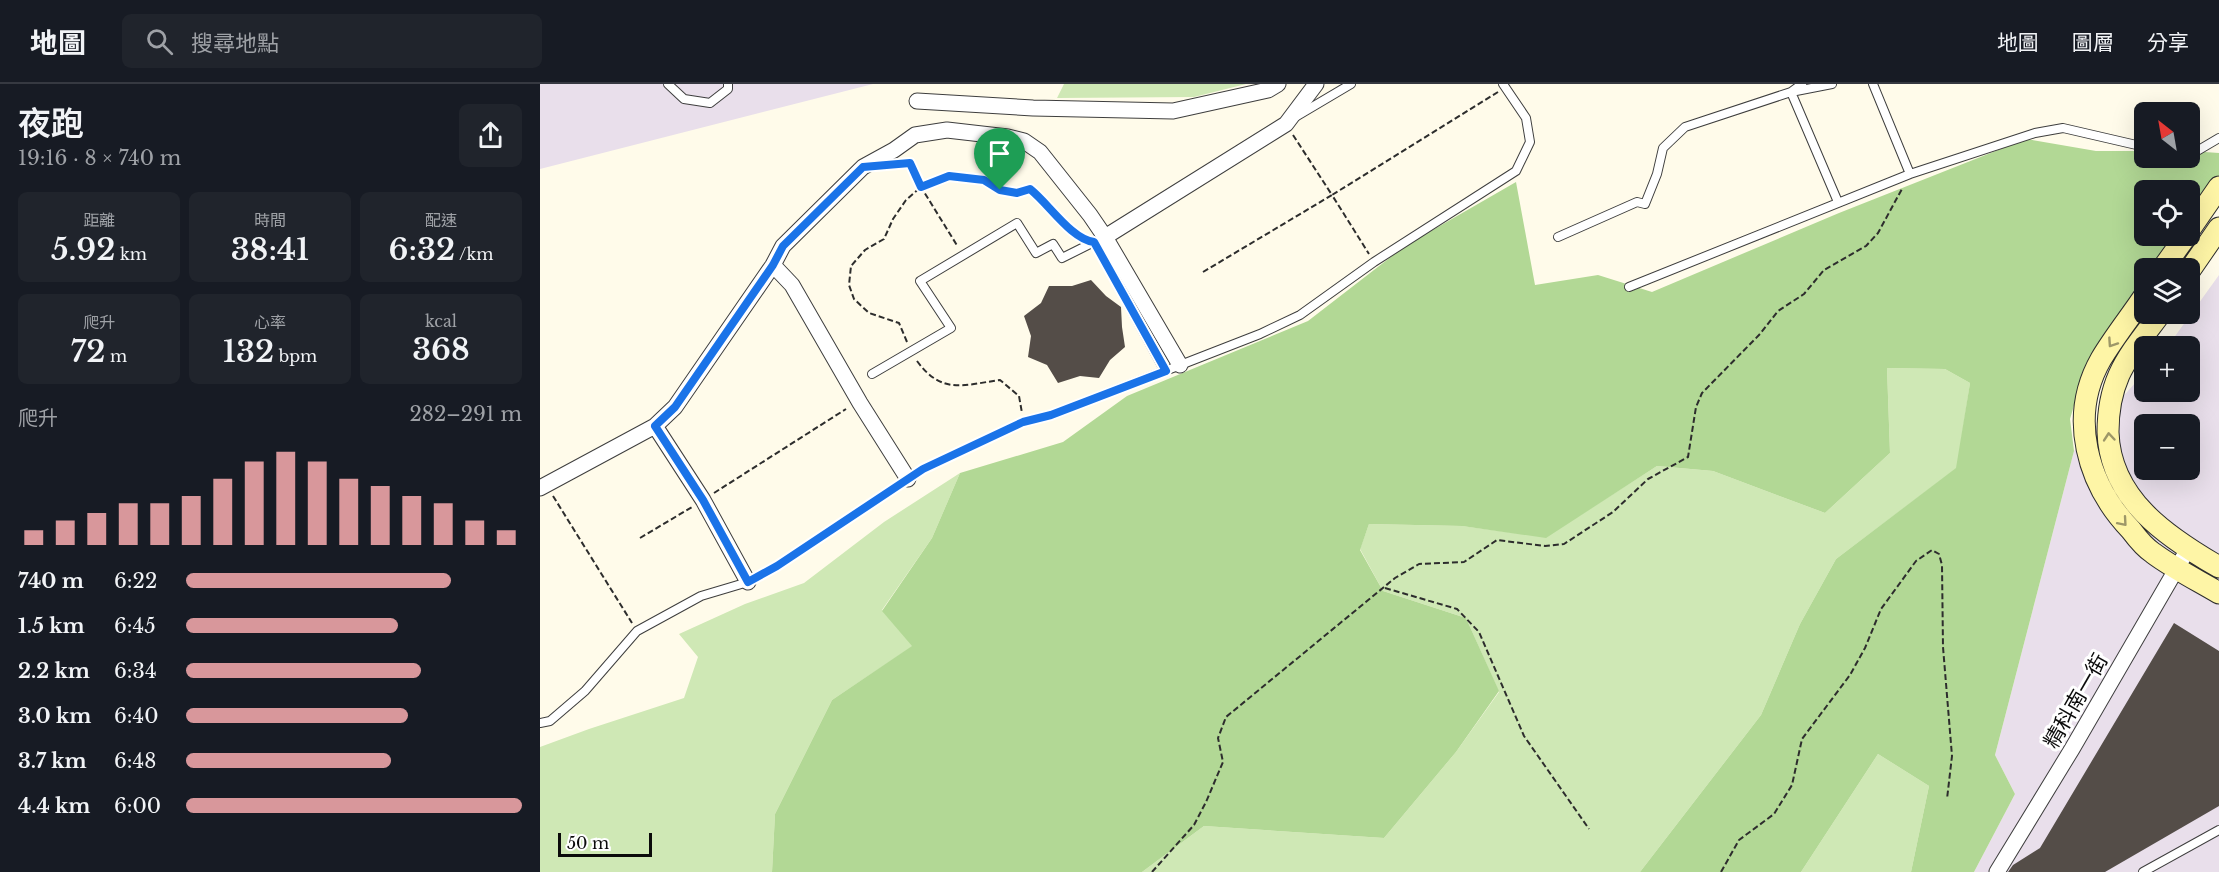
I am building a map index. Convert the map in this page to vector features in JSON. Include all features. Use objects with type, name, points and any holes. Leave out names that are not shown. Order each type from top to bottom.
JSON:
[{"type":"street","points":[[917,101],[1033,108],[1173,111],[1268,90],[1278,84]]},
{"type":"street","points":[[1100,239],[1286,124],[1316,84]]},
{"type":"street","points":[[543,487],[655,426],[675,407],[773,265],[783,246],[863,167],[915,135],[947,130],[1008,137],[1024,141],[1040,152],[1100,239],[1180,365]]},
{"type":"street","points":[[2200,215],[2219,187]]},
{"type":"street","points":[[2198,258],[2219,228]]},
{"type":"street","points":[[773,265],[792,285],[860,403],[908,478]]},
{"type":"street","points":[[2134,311],[2101,359],[2087,402],[2086,440],[2096,480],[2112,509],[2151,552],[2219,593]]},
{"type":"street","points":[[2153,324],[2120,374],[2110,404],[2109,437],[2117,471],[2134,502],[2153,522],[2188,549],[2219,567]]},
{"type":"street","points":[[655,426],[703,500],[748,582]]},
{"type":"street","name":"精科南一街","points":[[1997,872],[2188,549]]},
{"type":"lane","points":[[668,84],[684,99],[710,103],[728,89],[728,84]]},
{"type":"lane","points":[[1286,124],[1351,84]]},
{"type":"lane","points":[[1791,92],[1802,84]]},
{"type":"lane","points":[[1558,237],[1637,202],[1645,204],[1657,174],[1663,148],[1685,127],[1791,92],[1832,84]]},
{"type":"lane","points":[[1873,84],[1910,174]]},
{"type":"lane","points":[[540,723],[550,721],[585,690],[637,631],[701,596],[748,582],[777,566],[923,469],[1023,422],[1051,415],[1166,371],[1260,334],[1300,315],[1374,262],[1516,171],[1530,142],[1526,118],[1504,86]]},
{"type":"lane","points":[[1791,92],[1838,202]]},
{"type":"lane","points":[[1629,287],[1910,174],[2036,133],[2063,128],[2134,144]]},
{"type":"lane","points":[[2200,149],[2219,138]]},
{"type":"lane","points":[[872,374],[951,328],[920,281],[1017,223],[1036,253],[1053,244],[1062,258],[1100,239],[1166,371]]},
{"type":"lane","points":[[2143,872],[2219,830]]},
{"type":"path","points":[[1203,272],[1332,195],[1504,86]]},
{"type":"path","points":[[1286,124],[1374,262]]},
{"type":"path","points":[[898,164],[910,163],[921,187],[963,254]]},
{"type":"path","points":[[1152,872],[1194,825],[1206,802],[1223,762],[1218,738],[1226,717],[1395,578],[1419,564],[1464,562],[1497,540],[1545,546],[1564,544],[1613,512],[1648,479],[1688,457],[1696,407],[1702,393],[1760,334],[1778,311],[1804,294],[1824,270],[1866,246],[1878,233],[1910,174]]},
{"type":"path","points":[[1023,422],[1018,396],[1000,380],[956,386],[934,380],[918,363],[899,323],[869,313],[854,299],[849,285],[851,266],[865,250],[884,239],[893,219],[906,200],[921,187],[949,176],[984,180],[1000,190],[1017,193],[1030,189],[1079,238],[1100,239]]},
{"type":"path","points":[[640,538],[832,417],[860,403]]},
{"type":"path","points":[[543,487],[637,631]]},
{"type":"path","points":[[1721,872],[1739,840],[1774,814],[1792,785],[1802,739],[1850,675],[1865,648],[1881,609],[1916,561],[1932,550],[1939,554],[1942,565],[1943,647],[1952,756],[1947,799]]},
{"type":"path","points":[[1385,588],[1457,609],[1479,632],[1524,736],[1589,829]]},
{"type":"shaded area","points":[[540,84],[873,84],[540,169]]},
{"type":"shaded area","points":[[2219,275],[2219,872],[1974,872],[2015,794],[1995,755],[2074,451],[2134,384],[2134,402],[2200,402],[2200,336],[2175,336],[2184,324],[2200,324],[2200,301]]},
{"type":"green space","points":[[1064,84],[1246,84],[1194,97],[1057,98]]},
{"type":"green space","points":[[2026,139],[2096,151],[2134,151],[2134,168],[2200,168],[2200,152],[2219,153],[2219,175],[2200,203],[2200,180],[2134,180],[2134,246],[2170,246],[2161,258],[2134,258],[2134,297],[2086,365],[2070,419],[2074,451],[1995,755],[2015,794],[1974,872],[1911,872],[1929,786],[1878,754],[1801,872],[1640,872],[1761,715],[1800,624],[1836,559],[1956,468],[1970,383],[1945,369],[1887,368],[1890,453],[1825,513],[1713,471],[1657,466],[1546,538],[1462,526],[1369,524],[1360,550],[1383,591],[1466,618],[1499,691],[1456,752],[1384,838],[1204,826],[1142,872],[772,872],[775,814],[832,700],[912,646],[882,611],[932,538],[960,473],[1063,442],[1127,396],[1308,321],[1405,246],[1516,182],[1535,285],[1598,275],[1652,292],[1839,213]]},
{"type":"green space","points":[[1887,368],[1945,369],[1970,383],[1957,468],[1836,559],[1800,624],[1761,715],[1640,872],[1142,872],[1204,826],[1384,838],[1456,752],[1499,692],[1466,618],[1383,591],[1360,549],[1369,524],[1462,526],[1546,537],[1657,466],[1713,471],[1825,513],[1890,453]]},
{"type":"green space","points":[[960,473],[932,538],[882,610],[913,646],[832,700],[775,814],[772,872],[540,872],[540,747],[684,698],[698,657],[679,634],[745,604],[804,583],[884,522]]},
{"type":"green space","points":[[1878,754],[1929,786],[1911,872],[1801,872]]},
{"type":"building","points":[[1091,280],[1106,296],[1121,307],[1125,347],[1110,360],[1099,378],[1080,376],[1058,383],[1047,365],[1028,357],[1031,336],[1024,316],[1041,303],[1049,286],[1072,286]]},
{"type":"building","points":[[2174,623],[2219,651],[2219,806],[2105,872],[2008,872],[2013,865],[2040,848]]},
{"type":"route","points":[[910,163],[921,187],[949,176],[984,180],[1000,190],[1017,193],[1030,189],[1079,238],[1087,242],[1094,242],[1166,371],[1051,415],[1023,422],[968,446],[923,469],[777,566],[748,582],[703,500],[655,426],[675,407],[773,265],[783,246],[863,167],[910,163]]}]
